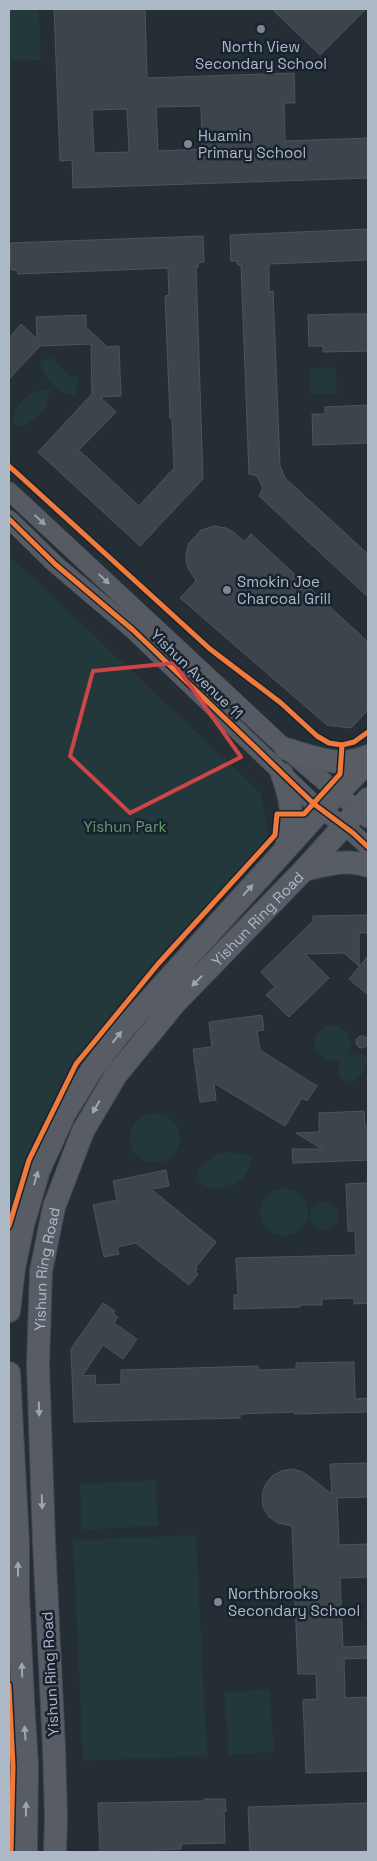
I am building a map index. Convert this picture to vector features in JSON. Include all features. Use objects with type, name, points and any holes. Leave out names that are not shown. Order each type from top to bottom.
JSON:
[{"type":"main road","points":[[286,748],[341,763],[360,760],[368,756]]},
{"type":"main road","name":"Yishun Ring Road","points":[[9,1311],[14,1268],[39,1170],[65,1114],[91,1070],[120,1034],[286,848],[368,762]]},
{"type":"main road","points":[[282,774],[290,796],[292,814],[286,848]]},
{"type":"main road","name":"Yishun Ring Road","points":[[55,1852],[54,1758],[38,1365],[42,1270],[52,1214],[83,1131],[116,1076],[176,1003],[360,814]]},
{"type":"main road","points":[[304,870],[347,862],[361,863],[368,866]]},
{"type":"main road","name":"Yishun Ring Road","points":[[9,1373],[27,1765],[26,1852]]},
{"type":"street","name":"Yishun Avenue 11","points":[[9,491],[286,748],[338,792],[360,814],[368,847]]},
{"type":"street","name":"Yishun Avenue 11","points":[[9,519],[55,564],[133,630],[282,774],[322,809],[360,814]]},
{"type":"street","points":[[133,630],[131,617],[135,609]]},
{"type":"street","points":[[258,750],[263,742],[263,725]]},
{"type":"highlighted area","points":[[174,663],[241,757],[130,813],[70,756],[93,671]]},
{"type":"green space","points":[[9,9],[39,9],[41,60],[9,61]]},
{"type":"green space","points":[[51,357],[67,374],[79,378],[75,396],[62,392],[48,380],[39,363]]},
{"type":"green space","points":[[336,367],[337,394],[311,395],[310,368]]},
{"type":"green space","points":[[42,389],[49,391],[49,397],[44,409],[29,423],[17,427],[13,423],[18,406],[26,397]]},
{"type":"green space","name":"Yishun Park","points":[[9,555],[261,793],[269,835],[120,1017],[70,1082],[25,1162],[9,1220]]},
{"type":"green space","points":[[332,1025],[338,1026],[346,1032],[350,1040],[347,1055],[359,1052],[366,1058],[366,1066],[363,1072],[353,1082],[343,1080],[340,1075],[338,1068],[341,1060],[331,1061],[324,1059],[315,1048],[317,1034]]},
{"type":"green space","points":[[155,1113],[165,1115],[173,1120],[178,1128],[180,1138],[178,1148],[173,1156],[165,1161],[155,1163],[145,1161],[137,1156],[132,1148],[130,1138],[132,1128],[137,1120],[145,1115]]},
{"type":"green space","points":[[226,1152],[252,1156],[250,1166],[239,1181],[232,1186],[214,1188],[196,1181],[202,1165],[215,1156]]},
{"type":"green space","points":[[284,1188],[293,1190],[301,1195],[306,1203],[308,1212],[306,1221],[301,1229],[293,1234],[284,1236],[275,1234],[267,1229],[262,1221],[260,1212],[262,1203],[267,1195],[275,1190]]},
{"type":"green space","points":[[324,1202],[334,1206],[338,1216],[334,1226],[324,1230],[314,1226],[310,1216],[314,1206]]},
{"type":"green space","points":[[156,1480],[158,1526],[82,1530],[80,1484]]},
{"type":"green space","points":[[196,1535],[207,1756],[83,1761],[73,1540]]},
{"type":"green space","points":[[269,1689],[274,1752],[229,1755],[224,1693]]},
{"type":"building","points":[[54,9],[145,9],[147,78],[294,73],[295,103],[284,103],[285,141],[368,138],[368,178],[73,188],[72,160],[60,161]],"holes":[[[201,106],[202,149],[158,151],[156,107]],[[127,109],[129,152],[94,153],[92,110]]]},
{"type":"building","points":[[272,9],[366,9],[320,55]]},
{"type":"building","points":[[368,229],[368,260],[269,264],[269,292],[273,291],[280,466],[285,478],[368,554],[368,597],[259,496],[263,488],[257,476],[249,474],[241,265],[238,265],[237,261],[231,261],[230,235]]},
{"type":"building","points":[[203,236],[204,262],[198,263],[198,267],[196,267],[203,479],[140,546],[38,452],[92,394],[91,344],[40,346],[9,379],[9,338],[21,324],[37,339],[36,317],[86,315],[86,327],[107,347],[119,346],[121,396],[100,397],[116,412],[79,450],[139,506],[174,468],[165,296],[169,295],[168,268],[18,274],[17,270],[11,270],[10,243]]},
{"type":"building","points":[[368,314],[368,351],[323,352],[323,346],[309,346],[308,315]]},
{"type":"building","points":[[368,405],[368,443],[313,445],[312,414],[325,414],[325,407]]},
{"type":"building","points":[[214,526],[226,528],[235,533],[244,542],[251,534],[368,642],[368,710],[351,728],[327,725],[180,598],[196,581],[187,566],[186,554],[189,543],[201,530]]},
{"type":"building","points":[[368,915],[367,933],[359,933],[359,966],[344,953],[305,954],[329,978],[289,1017],[266,995],[275,987],[261,972],[313,921],[313,916]]},
{"type":"building","points":[[368,956],[368,995],[349,979]]},
{"type":"building","points":[[262,1015],[264,1030],[257,1031],[260,1050],[317,1086],[307,1101],[302,1098],[285,1126],[214,1083],[216,1100],[200,1102],[193,1049],[212,1047],[209,1022]]},
{"type":"building","points":[[360,1036],[364,1036],[368,1042],[364,1048],[360,1048],[356,1044],[356,1040]]},
{"type":"building","points":[[364,1111],[365,1126],[368,1126],[368,1160],[293,1163],[292,1149],[322,1149],[296,1133],[319,1132],[319,1113]]},
{"type":"building","points":[[166,1170],[169,1186],[151,1189],[216,1242],[196,1267],[195,1272],[198,1274],[189,1285],[136,1243],[117,1247],[119,1254],[104,1257],[93,1205],[117,1200],[113,1181]]},
{"type":"building","points":[[368,1183],[368,1303],[354,1304],[354,1298],[322,1299],[322,1305],[234,1309],[234,1295],[238,1295],[236,1258],[356,1255],[355,1231],[348,1231],[346,1184]]},
{"type":"building","points":[[103,1303],[115,1311],[113,1314],[118,1317],[114,1323],[137,1339],[123,1359],[103,1345],[82,1376],[95,1375],[96,1385],[121,1384],[121,1370],[258,1366],[258,1370],[296,1369],[296,1363],[354,1362],[355,1399],[368,1398],[368,1412],[295,1414],[295,1412],[240,1414],[240,1418],[74,1422],[71,1349]]},
{"type":"building","points":[[368,1463],[368,1497],[337,1498],[339,1545],[368,1544],[368,1577],[340,1578],[343,1647],[368,1646],[368,1658],[344,1659],[345,1698],[368,1697],[368,1771],[306,1773],[303,1700],[317,1699],[316,1674],[298,1674],[292,1526],[278,1523],[269,1517],[263,1507],[262,1496],[265,1485],[272,1476],[281,1471],[292,1469],[303,1472],[332,1494],[330,1464]]},
{"type":"building","points":[[204,1799],[225,1799],[225,1843],[181,1844],[181,1849],[154,1850],[154,1852],[100,1852],[98,1803],[204,1801]]},
{"type":"building","points":[[368,1803],[368,1852],[250,1852],[248,1807]]},
{"type":"cycle path","points":[[9,466],[210,649],[281,703],[317,736],[329,743],[342,745],[354,742],[368,732]]},
{"type":"cycle path","points":[[9,519],[55,564],[133,630],[314,804],[353,833],[368,847]]},
{"type":"cycle path","points":[[9,1226],[29,1160],[76,1064],[158,964],[275,835],[277,814],[304,814],[340,774],[342,745]]},
{"type":"cycle path","points":[[9,1685],[13,1766],[11,1852]]},
{"type":"place","name":"North View Secondary School","points":[[261,29]]},
{"type":"place","name":"Huamin Primary School","points":[[188,144]]},
{"type":"place","name":"Smokin Joe Charcoal Grill","points":[[227,590]]},
{"type":"place","name":"Northbrooks Secondary School","points":[[218,1602]]}]
